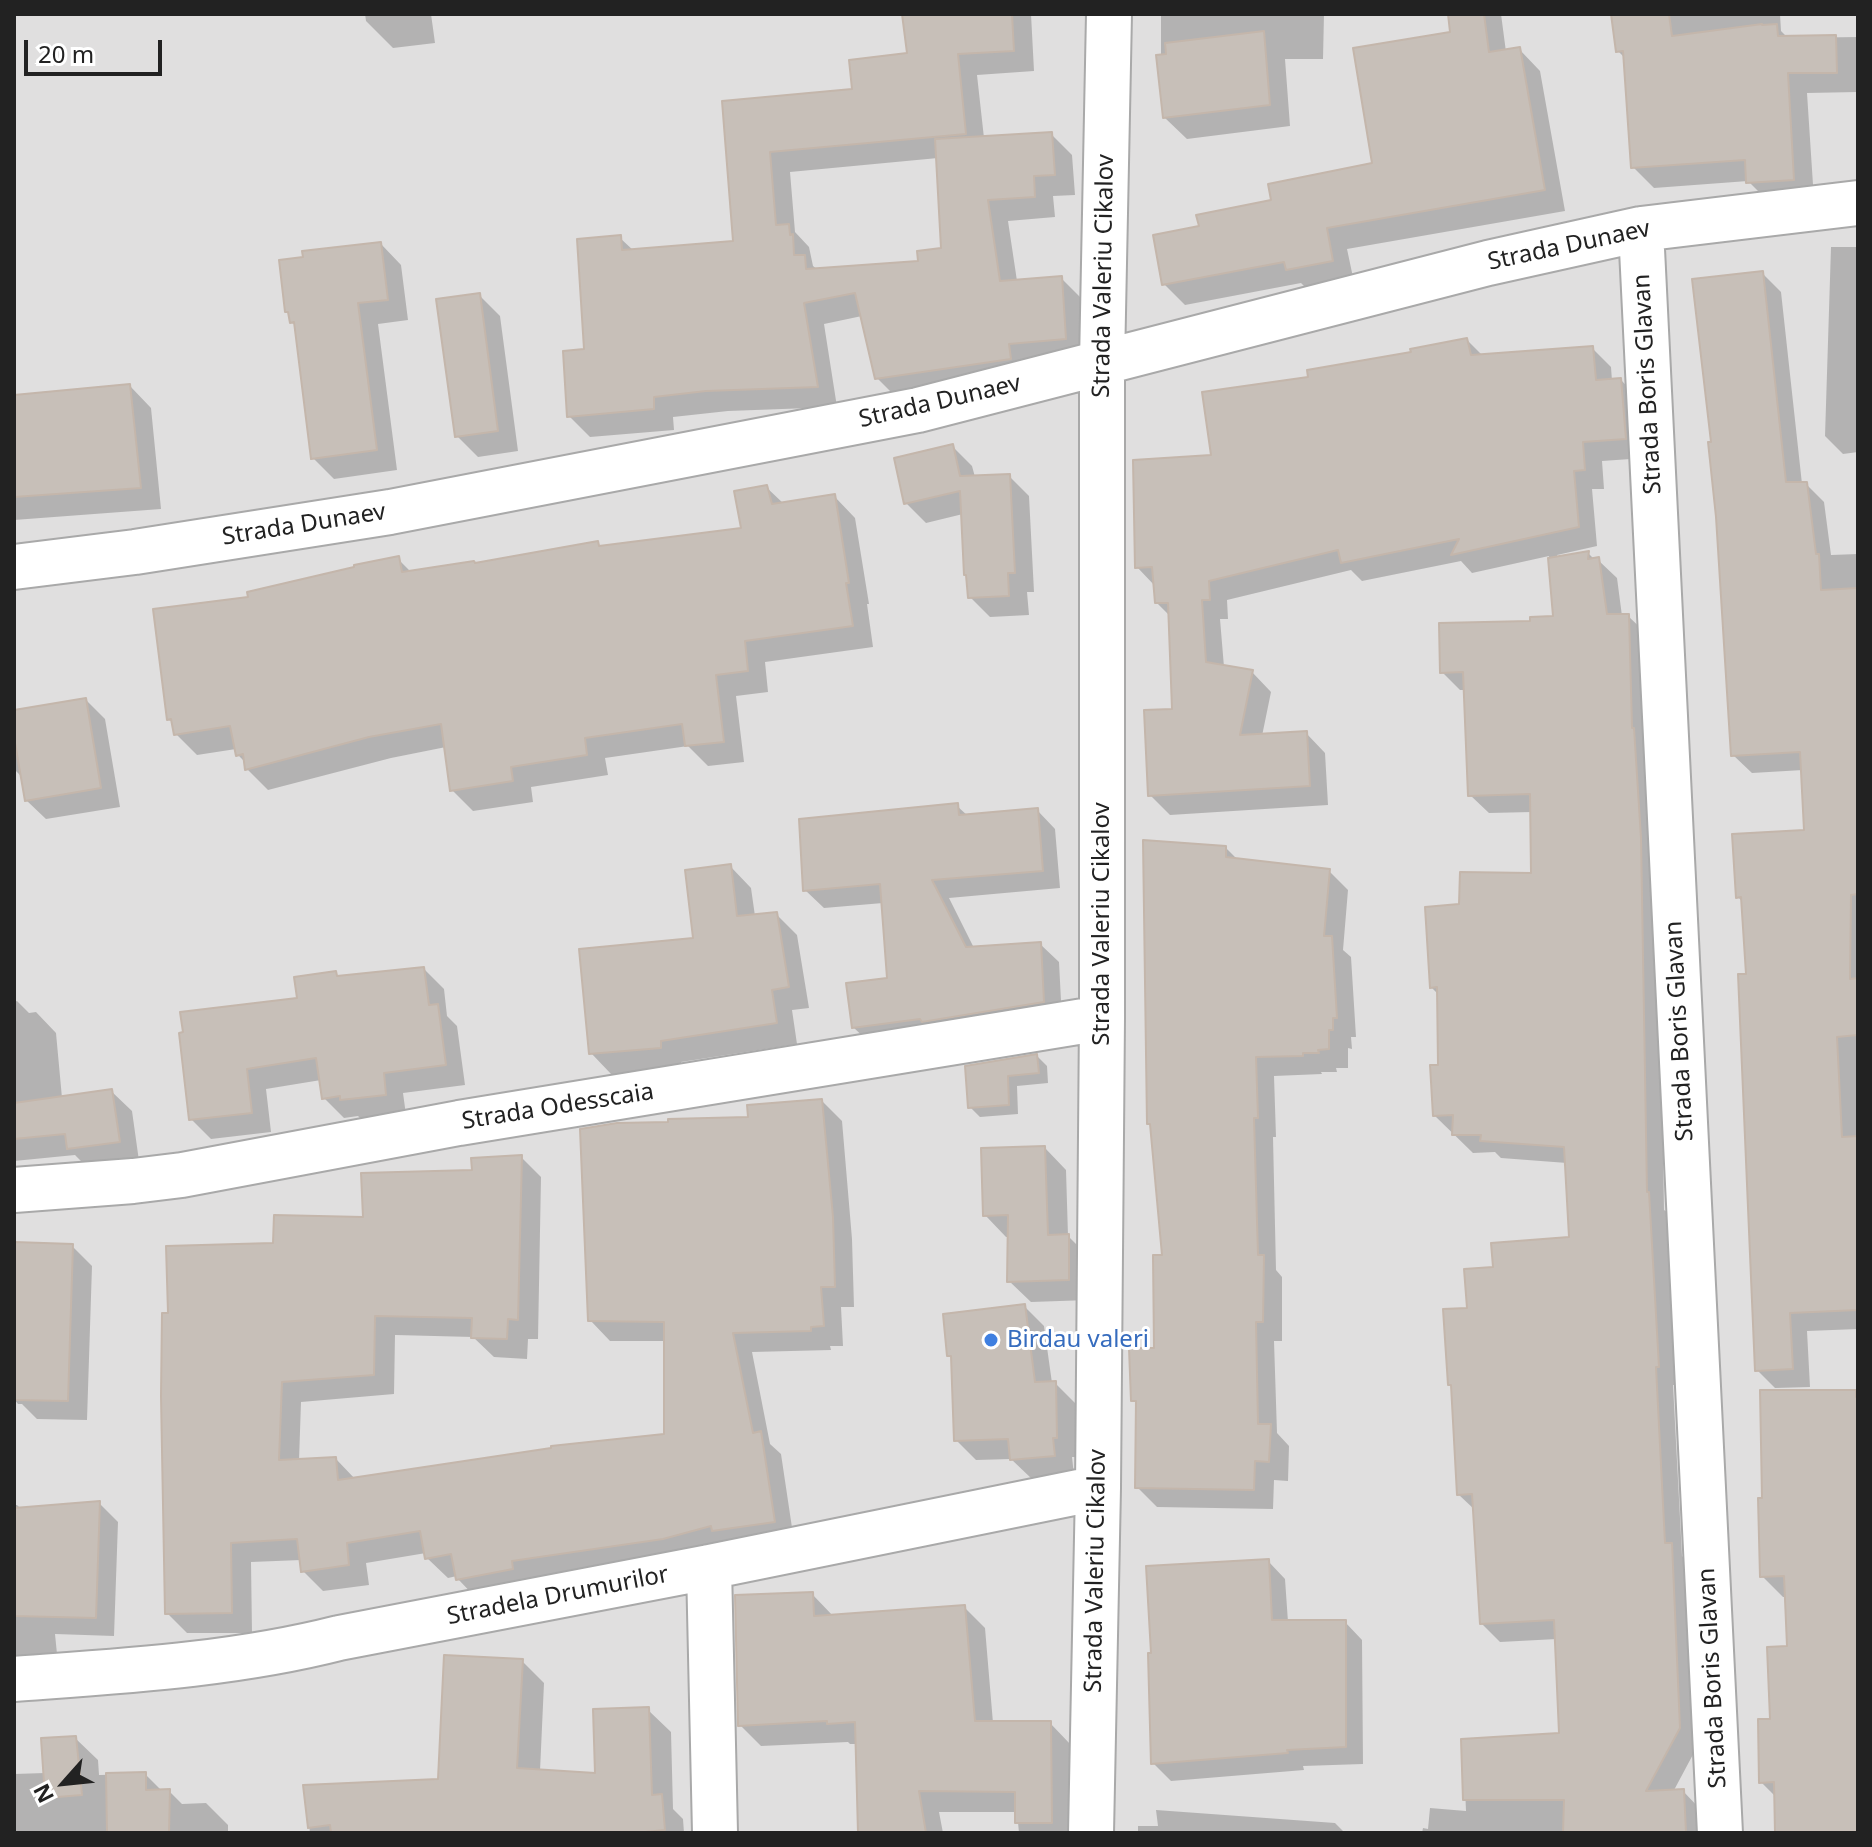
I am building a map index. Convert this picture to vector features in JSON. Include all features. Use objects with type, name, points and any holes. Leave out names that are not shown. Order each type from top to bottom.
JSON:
[{"type":"street","name":"Strada Valeriu Cikalov","points":[[1091,1833],[1098,1488],[1102,363],[1109,14]]},
{"type":"street","name":"Strada Dunaev","points":[[14,567],[135,552],[390,512],[918,410],[1488,263],[1641,229],[1858,203]]},
{"type":"street","name":"Strada Boris Glavan","points":[[1641,229],[1720,1833]]},
{"type":"street","name":"Strada Odesscaia","points":[[14,1190],[182,1175],[459,1123],[1102,1018]]},
{"type":"street","name":"Stradela Drumurilor","points":[[14,1679],[124,1671],[293,1649],[1098,1488]]},
{"type":"street","points":[[709,1567],[715,1833]]},
{"type":"shaded area","points":[[14,14],[1858,14],[1858,1833],[14,1833]]},
{"type":"building","points":[[902,14],[1012,14],[1014,51],[958,54],[966,134],[770,152],[776,225],[789,224],[794,255],[805,255],[806,269],[918,261],[917,251],[941,248],[935,139],[1052,132],[1055,175],[1034,176],[1035,197],[988,200],[1000,281],[1062,276],[1066,339],[1009,344],[1011,359],[875,379],[855,293],[804,303],[818,387],[706,391],[654,397],[654,409],[567,417],[563,351],[584,349],[577,239],[621,235],[622,250],[733,241],[722,101],[852,89],[849,60],[907,53]]},
{"type":"building","points":[[1448,14],[1484,14],[1489,52],[1520,47],[1545,190],[1327,228],[1333,261],[1286,270],[1284,262],[1162,285],[1153,235],[1199,226],[1196,215],[1271,200],[1268,184],[1372,163],[1353,48],[1450,32]]},
{"type":"building","points":[[1611,14],[1669,14],[1672,36],[1762,24],[1777,24],[1778,36],[1836,35],[1837,73],[1788,73],[1794,180],[1746,183],[1745,160],[1631,168],[1623,51],[1616,52]]},
{"type":"building","points":[[1264,31],[1270,105],[1163,118],[1156,55],[1166,54],[1165,43]]},
{"type":"building","points":[[381,242],[388,300],[358,303],[377,450],[311,459],[294,322],[290,323],[288,312],[285,312],[279,260],[303,257],[302,251]]},
{"type":"building","points":[[1763,271],[1786,482],[1807,482],[1816,554],[1819,554],[1821,590],[1858,588],[1858,894],[1851,895],[1850,979],[1858,978],[1858,1035],[1837,1037],[1842,1137],[1858,1136],[1858,1310],[1790,1313],[1793,1369],[1755,1371],[1738,974],[1746,974],[1741,897],[1736,898],[1732,834],[1804,830],[1800,752],[1731,756],[1716,517],[1708,442],[1711,442],[1692,279]]},
{"type":"building","points":[[480,293],[498,431],[455,437],[436,299]]},
{"type":"building","points":[[1467,338],[1471,355],[1593,346],[1596,380],[1621,378],[1626,439],[1583,442],[1585,470],[1574,471],[1579,527],[1451,555],[1459,539],[1341,563],[1338,550],[1209,581],[1210,600],[1202,600],[1206,662],[1253,670],[1240,735],[1307,731],[1310,786],[1148,796],[1144,710],[1172,709],[1168,603],[1155,603],[1152,567],[1135,568],[1133,460],[1211,455],[1202,392],[1308,377],[1307,370],[1411,352],[1410,349]]},
{"type":"building","points":[[130,384],[141,488],[14,497],[14,395]]},
{"type":"building","points":[[953,444],[960,476],[1010,474],[1015,573],[1008,573],[1009,596],[968,598],[960,491],[904,504],[894,458]]},
{"type":"building","points":[[767,485],[772,504],[835,494],[853,626],[745,641],[748,671],[716,675],[724,742],[685,746],[682,724],[585,738],[587,755],[511,767],[513,781],[450,791],[441,724],[369,737],[245,770],[243,754],[236,756],[230,726],[174,735],[171,719],[167,720],[153,609],[248,597],[247,592],[399,556],[402,572],[475,563],[598,541],[599,546],[741,528],[734,491]]},
{"type":"building","points":[[1589,551],[1588,559],[1599,557],[1607,614],[1629,614],[1632,728],[1641,838],[1647,1192],[1659,1367],[1656,1367],[1665,1543],[1672,1543],[1680,1728],[1646,1791],[1684,1789],[1686,1833],[1563,1833],[1564,1800],[1463,1800],[1461,1739],[1559,1733],[1554,1620],[1480,1624],[1472,1494],[1457,1495],[1443,1309],[1467,1308],[1464,1269],[1493,1267],[1491,1243],[1569,1237],[1564,1147],[1480,1141],[1481,1135],[1452,1135],[1453,1115],[1433,1116],[1430,1065],[1438,1065],[1437,987],[1430,988],[1425,907],[1459,904],[1460,872],[1531,873],[1530,794],[1468,796],[1463,672],[1440,673],[1439,623],[1530,621],[1530,617],[1553,616],[1548,558]]},
{"type":"building","points":[[86,698],[101,788],[25,801],[14,737],[14,710]]},
{"type":"building","points":[[958,803],[959,815],[1038,808],[1043,871],[932,880],[966,947],[1041,942],[1044,1002],[922,1022],[920,1019],[852,1028],[846,983],[887,978],[880,884],[803,891],[799,819]]},
{"type":"building","points":[[1143,840],[1226,846],[1226,857],[1330,869],[1324,936],[1332,936],[1337,1018],[1333,1018],[1333,1030],[1329,1030],[1329,1049],[1318,1050],[1319,1053],[1303,1053],[1303,1056],[1256,1057],[1258,1118],[1254,1118],[1258,1255],[1264,1255],[1263,1322],[1256,1322],[1258,1424],[1271,1424],[1269,1462],[1255,1461],[1254,1490],[1135,1488],[1136,1401],[1131,1401],[1129,1348],[1154,1348],[1153,1255],[1162,1255],[1150,1124],[1147,1124]]},
{"type":"building","points":[[731,864],[737,916],[777,912],[789,987],[772,990],[777,1023],[661,1041],[661,1048],[589,1054],[579,949],[693,938],[685,870]]},
{"type":"building","points":[[424,967],[429,1005],[438,1004],[446,1065],[384,1073],[386,1095],[340,1100],[340,1096],[322,1099],[316,1058],[247,1069],[252,1113],[189,1120],[179,1033],[183,1032],[180,1012],[297,998],[294,977],[336,971],[337,976]]},
{"type":"building","points":[[1037,1054],[1039,1073],[1008,1076],[1009,1105],[968,1108],[965,1066]]},
{"type":"building","points":[[112,1089],[120,1142],[67,1149],[65,1134],[14,1139],[14,1103]]},
{"type":"building","points":[[822,1099],[833,1217],[835,1287],[821,1287],[824,1326],[811,1327],[811,1331],[733,1333],[753,1433],[761,1431],[775,1522],[712,1531],[711,1526],[663,1539],[512,1561],[513,1569],[456,1580],[451,1554],[425,1559],[420,1531],[347,1543],[349,1565],[301,1572],[297,1539],[231,1543],[232,1613],[165,1614],[161,1396],[162,1313],[168,1313],[166,1246],[273,1243],[274,1215],[363,1217],[361,1173],[472,1170],[471,1158],[522,1155],[518,1320],[508,1319],[507,1339],[471,1338],[472,1318],[375,1316],[374,1375],[282,1382],[279,1460],[336,1457],[338,1480],[551,1446],[664,1434],[664,1322],[588,1321],[580,1129],[617,1123],[668,1122],[668,1119],[748,1117],[747,1105]]},
{"type":"building","points":[[1045,1146],[1048,1235],[1069,1234],[1069,1280],[1007,1282],[1008,1215],[983,1216],[981,1148]]},
{"type":"building","points":[[14,1242],[73,1244],[68,1401],[15,1400]]},
{"type":"building","points":[[1025,1304],[1035,1382],[1056,1381],[1057,1438],[1053,1438],[1055,1456],[1010,1460],[1008,1439],[954,1441],[951,1356],[947,1356],[943,1314]]},
{"type":"building","points":[[1760,1390],[1856,1390],[1858,1396],[1858,1833],[1775,1833],[1774,1782],[1759,1783],[1758,1719],[1770,1719],[1767,1647],[1787,1646],[1784,1576],[1760,1577]]},
{"type":"building","points":[[100,1501],[96,1618],[14,1616],[14,1508]]},
{"type":"building","points":[[1269,1559],[1272,1620],[1346,1620],[1346,1747],[1151,1764],[1148,1653],[1151,1653],[1146,1566]]},
{"type":"building","points":[[813,1592],[814,1616],[965,1605],[975,1721],[1051,1721],[1052,1823],[1015,1823],[1015,1792],[919,1791],[926,1833],[858,1833],[855,1722],[738,1726],[735,1595]]},
{"type":"building","points":[[444,1655],[523,1659],[517,1768],[595,1773],[593,1709],[649,1707],[652,1795],[662,1794],[665,1830],[635,1833],[331,1833],[330,1825],[308,1828],[303,1785],[438,1779]]},
{"type":"building","points":[[76,1736],[82,1795],[45,1798],[41,1738]]},
{"type":"building","points":[[146,1772],[146,1790],[170,1789],[169,1833],[107,1833],[106,1773]]},
{"type":"place","name":"Birdau valeri","points":[[991,1340]]}]
